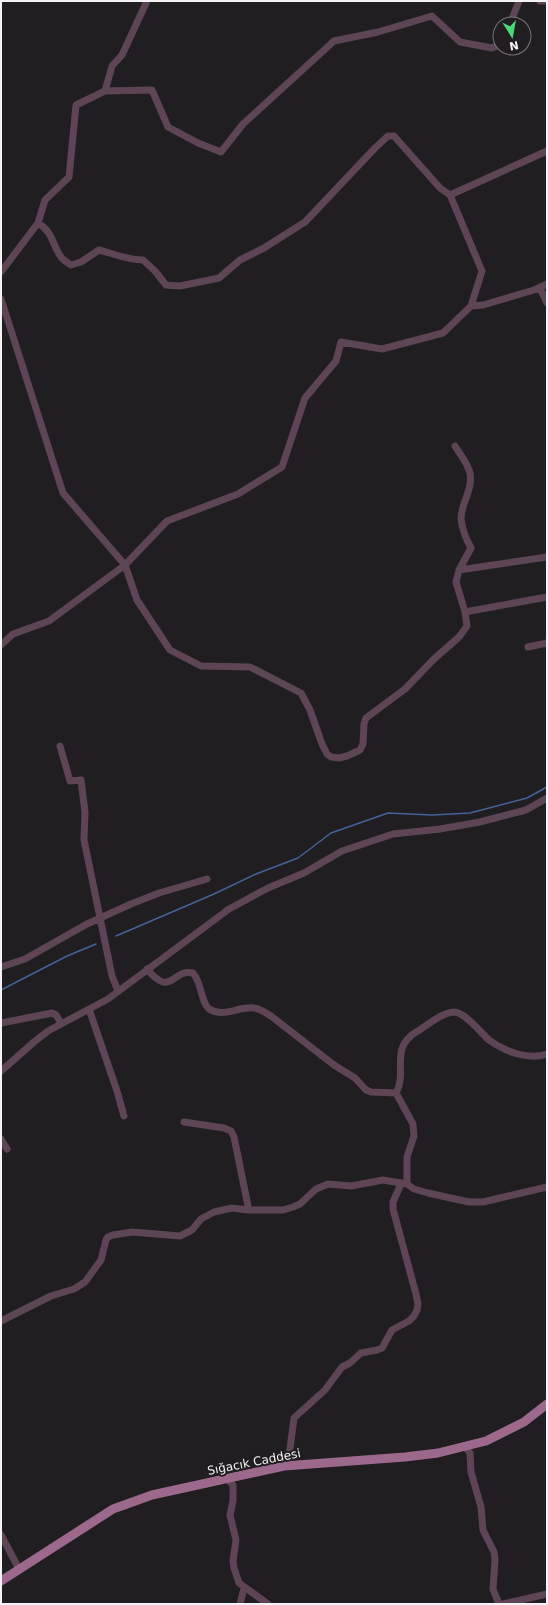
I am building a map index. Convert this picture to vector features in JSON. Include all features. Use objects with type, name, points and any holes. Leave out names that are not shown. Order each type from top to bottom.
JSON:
[{"type":"main road","name":"Sığacık Caddesi","points":[[1,1581],[113,1509],[152,1495],[284,1466],[405,1457],[438,1453],[486,1441],[524,1422],[547,1404]]},
{"type":"street","points":[[105,91],[112,66],[122,56],[147,1]]},
{"type":"street","points":[[513,16],[519,1]]},
{"type":"street","points":[[540,1],[547,1]]},
{"type":"street","points":[[1,272],[38,223],[45,200],[69,177],[76,105],[105,91],[152,90],[168,128],[198,144],[221,152],[243,124],[334,41],[378,32],[432,16],[460,42],[492,48]]},
{"type":"street","points":[[1,645],[13,634],[49,621],[125,565],[167,521],[238,494],[282,466],[305,398],[336,361],[341,342],[382,349],[443,333],[471,306],[482,271],[450,195],[440,188],[394,136],[388,136],[355,168],[305,222],[264,248],[240,260],[219,278],[180,286],[166,286],[155,271],[143,260],[131,260],[99,250],[81,262],[71,265],[61,258],[52,236],[38,223]]},
{"type":"street","points":[[450,195],[547,151]]},
{"type":"street","points":[[471,306],[483,305],[540,288],[547,284]]},
{"type":"street","points":[[540,288],[547,304]]},
{"type":"street","points":[[1,299],[63,493],[125,565],[137,600],[170,650],[201,666],[250,666],[301,693],[310,710],[322,744],[327,754],[331,757],[339,758],[360,750],[364,744],[364,724],[366,718],[405,689],[434,659],[459,637],[466,626],[465,612],[456,582],[459,570],[471,548],[463,532],[461,518],[469,492],[470,473],[455,446]]},
{"type":"street","points":[[459,570],[547,557]]},
{"type":"street","points":[[465,612],[547,597]]},
{"type":"street","points":[[528,647],[547,643]]},
{"type":"street","points":[[60,746],[70,781],[81,780],[85,812],[84,840],[112,976],[118,991]]},
{"type":"street","points":[[1,1071],[34,1042],[61,1024],[118,991],[229,909],[268,888],[304,873],[342,851],[393,834],[440,829],[480,822],[526,810],[547,798]]},
{"type":"street","points":[[1,967],[25,958],[87,924],[159,893],[207,879]]},
{"type":"street","points":[[147,969],[155,978],[166,983],[185,973],[193,973],[198,979],[205,1004],[209,1008],[217,1012],[224,1013],[248,1008],[261,1010],[271,1016],[334,1065],[354,1078],[366,1090],[371,1092],[396,1093]]},
{"type":"street","points":[[89,1009],[124,1116]]},
{"type":"street","points":[[1,1023],[52,1013],[56,1014],[61,1024]]},
{"type":"street","points":[[284,1466],[288,1464],[292,1426],[294,1418],[297,1414],[313,1402],[325,1390],[342,1367],[350,1363],[361,1353],[382,1348],[392,1330],[409,1321],[417,1310],[418,1304],[416,1294],[393,1209],[393,1202],[404,1184],[407,1157],[415,1130],[396,1093],[400,1079],[400,1058],[404,1043],[409,1037],[443,1015],[459,1013],[490,1040],[505,1049],[535,1057],[547,1054]]},
{"type":"street","points":[[184,1122],[224,1128],[231,1131],[234,1137],[248,1210]]},
{"type":"street","points":[[1,1139],[7,1149]]},
{"type":"street","points":[[1,1321],[51,1296],[74,1289],[85,1282],[101,1260],[104,1244],[108,1237],[132,1232],[180,1236],[192,1230],[201,1219],[214,1212],[232,1208],[248,1210],[283,1210],[300,1204],[316,1189],[328,1184],[351,1186],[382,1180],[404,1184],[428,1193],[468,1202],[483,1202],[547,1187]]},
{"type":"street","points":[[464,1446],[470,1453],[471,1472],[481,1507],[484,1530],[494,1552],[495,1560],[493,1589],[500,1604]]},
{"type":"street","points":[[227,1479],[233,1485],[233,1501],[230,1515],[236,1540],[234,1568],[239,1583],[268,1604]]},
{"type":"street","points":[[1,1535],[19,1569]]},
{"type":"street","points":[[240,1604],[244,1588]]},
{"type":"street","points":[[503,1604],[547,1594]]},
{"type":"waterway","points":[[116,936],[214,894],[256,874],[298,858],[331,833],[388,813],[432,815],[470,813],[527,798],[547,787]]},
{"type":"waterway","points":[[1,990],[67,956],[96,944]]}]
